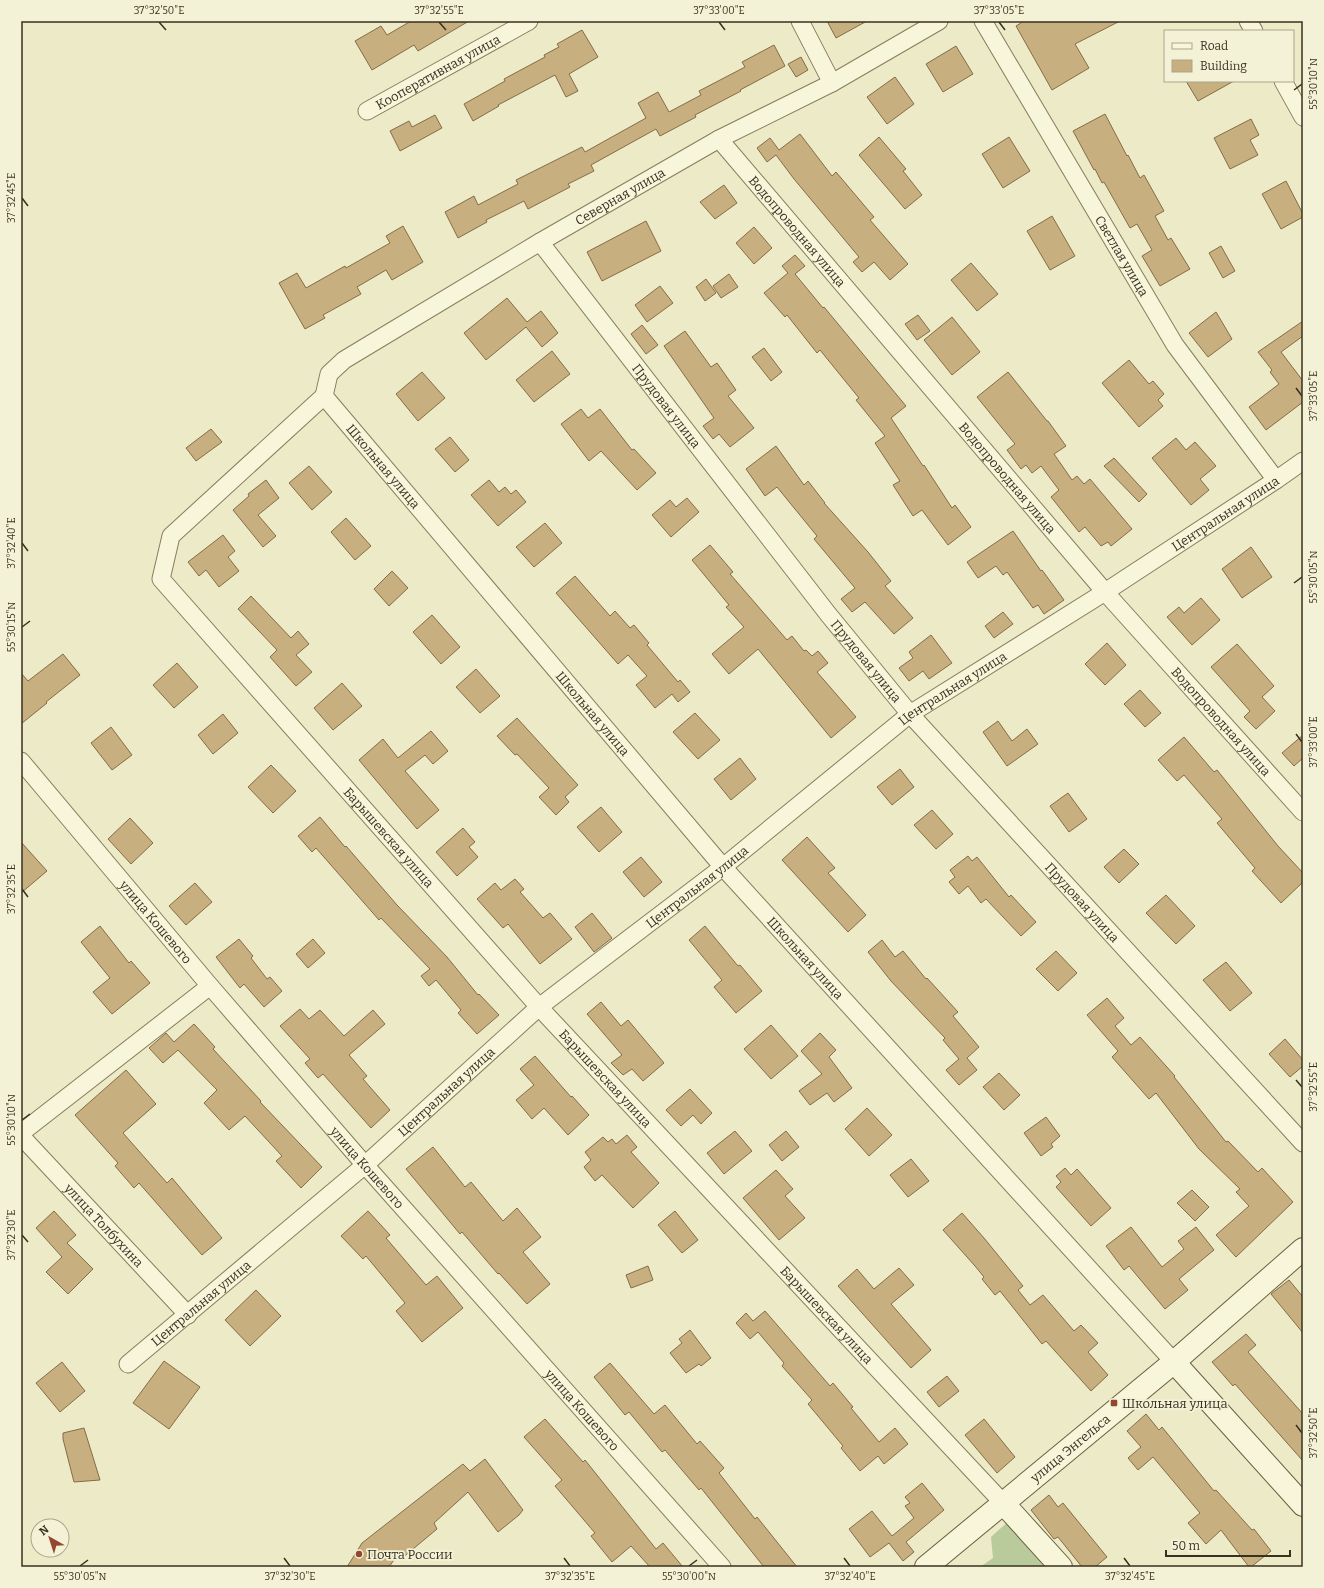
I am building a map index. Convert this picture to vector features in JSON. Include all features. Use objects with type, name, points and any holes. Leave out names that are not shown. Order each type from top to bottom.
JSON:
[{"type":"street","name":"Кооперативная улица","points":[[367,111],[529,21]]},
{"type":"street","points":[[800,21],[832,83]]},
{"type":"street","name":"Северная улица","points":[[324,396],[329,374],[344,360],[540,242],[719,139],[832,83],[938,21]]},
{"type":"street","name":"Светлая улица","points":[[983,21],[1175,345],[1276,480]]},
{"type":"street","points":[[1248,21],[1253,30]]},
{"type":"street","points":[[1284,82],[1303,117]]},
{"type":"street","name":"Водопроводная улица","points":[[719,139],[1105,592],[1303,812]]},
{"type":"street","name":"Прудовая улица","points":[[540,242],[828,614],[910,714],[1303,1143]]},
{"type":"street","name":"Барышевская улица","points":[[324,396],[171,536],[162,579],[538,1006],[1004,1504],[1061,1567]]},
{"type":"street","name":"Школьная улица","points":[[324,396],[723,867],[1303,1505]]},
{"type":"street","name":"Центральная улица","points":[[128,1364],[365,1165],[538,1006],[723,867],[910,714],[1105,592],[1303,461]]},
{"type":"street","name":"улица Кошевого","points":[[21,761],[210,986],[365,1165],[722,1567]]},
{"type":"street","points":[[21,1133],[210,986]]},
{"type":"street","name":"улица Толбухина","points":[[21,1136],[188,1315]]},
{"type":"street","name":"улица Энгельса","points":[[926,1567],[1174,1362],[1303,1249]]},
{"type":"green space","points":[[1011,1519],[1054,1567],[980,1567],[993,1558],[991,1537]]},
{"type":"building","points":[[411,21],[469,21],[418,51],[414,45],[372,70],[355,41],[381,26],[387,35]]},
{"type":"building","points":[[827,21],[867,21],[836,38]]},
{"type":"building","points":[[1024,21],[1120,21],[1075,44],[1089,68],[1052,90],[1016,26]]},
{"type":"building","points":[[582,30],[598,57],[569,74],[578,91],[566,97],[555,75],[498,105],[499,106],[473,121],[464,104],[505,81],[504,79],[545,57],[544,55],[559,47],[557,44]]},
{"type":"building","points":[[774,45],[785,66],[695,115],[696,117],[660,136],[656,129],[591,165],[594,171],[568,184],[570,187],[528,209],[524,201],[486,220],[487,222],[458,238],[445,212],[474,196],[478,205],[518,184],[516,180],[582,147],[585,152],[646,118],[638,103],[658,92],[669,112],[701,95],[699,91],[745,67],[742,62]]},
{"type":"building","points":[[956,46],[973,74],[943,92],[926,64]]},
{"type":"building","points":[[801,57],[808,70],[796,77],[788,64]]},
{"type":"building","points":[[895,77],[914,104],[887,124],[867,97]]},
{"type":"building","points":[[1187,82],[1232,82],[1198,101]]},
{"type":"building","points":[[1105,114],[1140,178],[1144,175],[1164,211],[1155,216],[1168,240],[1171,238],[1190,269],[1160,286],[1142,256],[1152,250],[1137,224],[1130,228],[1104,182],[1102,183],[1095,169],[1094,170],[1073,131]]},
{"type":"building","points":[[435,115],[442,128],[400,151],[390,131],[409,121],[412,127]]},
{"type":"building","points":[[1251,119],[1259,135],[1250,140],[1258,155],[1230,169],[1214,138]]},
{"type":"building","points":[[800,134],[832,176],[836,172],[874,217],[870,220],[908,264],[890,280],[874,262],[862,272],[853,262],[859,257],[776,155],[767,162],[757,148],[770,138],[779,150]]},
{"type":"building","points":[[879,137],[906,169],[903,171],[922,195],[905,209],[859,155]]},
{"type":"building","points":[[1009,137],[1030,171],[1003,188],[982,154]]},
{"type":"building","points":[[1286,181],[1303,214],[1303,217],[1281,229],[1262,194]]},
{"type":"building","points":[[724,185],[737,203],[715,219],[700,202]]},
{"type":"building","points":[[1052,216],[1075,256],[1050,270],[1027,231]]},
{"type":"building","points":[[646,221],[661,251],[602,281],[587,252]]},
{"type":"building","points":[[403,226],[423,262],[392,280],[386,270],[357,287],[361,294],[323,315],[325,318],[305,329],[279,283],[297,273],[306,288],[345,266],[346,268],[390,243],[386,236]]},
{"type":"building","points":[[754,227],[772,248],[754,264],[736,243]]},
{"type":"building","points":[[1221,246],[1235,271],[1223,278],[1209,253]]},
{"type":"building","points":[[795,255],[805,266],[795,274],[906,406],[891,418],[952,508],[955,505],[971,527],[948,545],[922,510],[913,516],[893,485],[900,481],[875,443],[885,436],[856,400],[859,398],[820,350],[817,353],[787,315],[785,317],[764,293],[788,273],[782,266]]},
{"type":"building","points":[[971,263],[998,294],[977,311],[951,280]]},
{"type":"building","points":[[729,274],[738,287],[721,298],[713,286]]},
{"type":"building","points":[[706,279],[716,293],[705,301],[696,287]]},
{"type":"building","points":[[660,286],[673,303],[647,322],[635,305]]},
{"type":"building","points":[[507,298],[527,322],[541,311],[558,333],[542,347],[526,327],[486,360],[464,333]]},
{"type":"building","points":[[1216,312],[1232,339],[1208,357],[1189,333]]},
{"type":"building","points":[[918,315],[930,331],[917,340],[905,324]]},
{"type":"building","points":[[952,317],[980,352],[952,375],[924,340]]},
{"type":"building","points":[[1303,321],[1303,336],[1281,352],[1303,381],[1303,402],[1266,430],[1249,407],[1279,384],[1270,372],[1272,370],[1258,352]]},
{"type":"building","points":[[642,325],[658,345],[646,354],[631,334]]},
{"type":"building","points":[[685,331],[711,367],[717,363],[736,390],[728,396],[754,428],[730,447],[719,434],[713,439],[703,426],[714,418],[664,346]]},
{"type":"building","points":[[764,348],[782,372],[771,381],[752,357]]},
{"type":"building","points":[[552,351],[570,374],[534,402],[516,380]]},
{"type":"building","points":[[1129,360],[1149,384],[1153,381],[1164,394],[1158,400],[1163,406],[1139,427],[1102,383]]},
{"type":"building","points":[[422,372],[445,398],[418,421],[396,394]]},
{"type":"building","points":[[1008,372],[1048,421],[1066,446],[1054,454],[1072,480],[1077,476],[1084,484],[1090,479],[1132,529],[1111,546],[1108,542],[1101,546],[1085,527],[1079,532],[1051,497],[1059,490],[1041,466],[1032,473],[1026,465],[1021,469],[1007,450],[1015,444],[977,397]]},
{"type":"building","points":[[581,409],[588,418],[600,409],[632,450],[634,449],[656,473],[637,490],[601,451],[589,461],[561,424]]},
{"type":"building","points":[[211,429],[222,442],[196,461],[186,448]]},
{"type":"building","points":[[450,437],[469,460],[455,472],[435,449]]},
{"type":"building","points":[[1176,438],[1186,450],[1195,442],[1216,466],[1200,479],[1209,490],[1191,505],[1152,458]]},
{"type":"building","points":[[776,446],[804,485],[808,481],[824,503],[868,552],[891,581],[885,586],[913,618],[894,634],[865,602],[852,612],[841,599],[855,588],[814,539],[817,536],[777,487],[765,496],[746,469]]},
{"type":"building","points":[[1114,458],[1147,494],[1139,502],[1104,466]]},
{"type":"building","points":[[309,466],[332,492],[312,510],[289,483]]},
{"type":"building","points":[[266,480],[279,498],[258,515],[276,536],[263,547],[233,510],[249,496],[248,494]]},
{"type":"building","points":[[489,480],[499,492],[505,487],[511,494],[516,490],[526,502],[498,526],[471,495]]},
{"type":"building","points":[[687,498],[699,512],[671,537],[652,515],[670,500],[676,507]]},
{"type":"building","points":[[346,518],[371,546],[355,560],[331,532]]},
{"type":"building","points":[[545,523],[562,543],[534,567],[516,547]]},
{"type":"building","points":[[1013,531],[1041,571],[1042,570],[1064,600],[1044,614],[1038,605],[1033,608],[1007,572],[1003,575],[996,566],[978,578],[967,562]]},
{"type":"building","points":[[223,535],[235,551],[228,557],[239,571],[219,587],[206,570],[199,576],[188,562]]},
{"type":"building","points":[[710,545],[733,572],[730,574],[787,640],[792,636],[804,651],[806,650],[812,656],[818,651],[828,663],[817,672],[856,717],[831,738],[758,649],[729,674],[712,654],[744,627],[726,607],[729,605],[692,560]]},
{"type":"building","points":[[1251,547],[1272,577],[1242,598],[1222,569]]},
{"type":"building","points":[[392,571],[408,588],[389,606],[374,589]]},
{"type":"building","points":[[575,576],[610,616],[615,611],[630,628],[634,625],[649,643],[647,645],[678,682],[680,680],[690,692],[678,702],[672,694],[655,708],[636,685],[647,676],[628,655],[618,664],[556,593]]},
{"type":"building","points":[[251,596],[291,638],[298,631],[309,644],[296,655],[312,672],[296,686],[270,657],[277,650],[238,609]]},
{"type":"building","points":[[1201,598],[1220,620],[1192,645],[1167,617],[1179,607],[1184,613]]},
{"type":"building","points":[[1003,612],[1013,624],[994,638],[985,626]]},
{"type":"building","points":[[432,615],[460,647],[441,664],[413,632]]},
{"type":"building","points":[[931,635],[952,663],[929,679],[923,671],[909,681],[899,668],[913,658],[909,652]]},
{"type":"building","points":[[1107,643],[1126,665],[1105,685],[1085,664]]},
{"type":"building","points":[[1237,644],[1274,686],[1262,697],[1275,711],[1256,729],[1244,717],[1250,711],[1211,667]]},
{"type":"building","points":[[63,654],[80,675],[21,724],[21,673],[28,681]]},
{"type":"building","points":[[177,663],[198,687],[174,708],[153,685]]},
{"type":"building","points":[[476,669],[500,696],[480,713],[456,687]]},
{"type":"building","points":[[342,683],[362,706],[333,730],[314,708]]},
{"type":"building","points":[[1140,690],[1161,713],[1145,727],[1124,704]]},
{"type":"building","points":[[695,713],[720,740],[698,759],[673,732]]},
{"type":"building","points":[[223,714],[238,733],[213,754],[198,735]]},
{"type":"building","points":[[517,718],[578,785],[565,797],[569,802],[556,815],[539,797],[549,788],[517,754],[515,755],[497,736]]},
{"type":"building","points":[[998,721],[1012,741],[1027,729],[1038,744],[1007,766],[983,732]]},
{"type":"building","points":[[111,727],[132,755],[112,770],[91,743]]},
{"type":"building","points":[[431,731],[448,751],[433,764],[425,755],[405,771],[439,810],[417,829],[359,760],[383,739],[398,758]]},
{"type":"building","points":[[1303,735],[1303,758],[1294,766],[1282,753]]},
{"type":"building","points":[[1184,737],[1214,772],[1217,770],[1278,846],[1303,873],[1303,882],[1281,903],[1252,871],[1255,868],[1217,823],[1222,819],[1184,775],[1177,781],[1158,760]]},
{"type":"building","points":[[740,758],[756,779],[731,800],[714,779]]},
{"type":"building","points":[[271,765],[296,791],[273,813],[248,787]]},
{"type":"building","points":[[900,769],[914,787],[892,805],[877,787]]},
{"type":"building","points":[[1068,793],[1087,819],[1069,832],[1050,806]]},
{"type":"building","points":[[601,807],[622,832],[599,852],[577,827]]},
{"type":"building","points":[[932,810],[953,834],[936,849],[914,825]]},
{"type":"building","points":[[320,817],[397,905],[447,957],[478,995],[479,994],[499,1015],[477,1034],[458,1013],[461,1010],[436,980],[429,986],[421,976],[430,969],[381,918],[379,920],[316,848],[312,852],[298,836]]},
{"type":"building","points":[[130,818],[153,843],[131,864],[108,839]]},
{"type":"building","points":[[463,828],[475,842],[469,847],[478,857],[457,876],[436,852]]},
{"type":"building","points":[[807,837],[835,868],[828,873],[866,915],[848,932],[782,860]]},
{"type":"building","points":[[21,842],[47,871],[21,893]]},
{"type":"building","points":[[1124,849],[1139,864],[1119,883],[1104,867]]},
{"type":"building","points":[[968,856],[972,861],[977,857],[1009,897],[1011,895],[1036,922],[1021,936],[986,899],[981,903],[968,886],[959,894],[949,882],[955,877],[950,870]]},
{"type":"building","points":[[641,857],[662,882],[644,897],[623,872]]},
{"type":"building","points":[[515,879],[524,889],[520,892],[543,918],[550,913],[572,939],[540,964],[508,924],[503,928],[477,899],[495,883],[501,890]]},
{"type":"building","points":[[195,883],[212,902],[186,925],[169,906]]},
{"type":"building","points":[[1166,895],[1195,926],[1176,944],[1146,913]]},
{"type":"building","points":[[592,913],[612,938],[594,952],[575,927]]},
{"type":"building","points":[[100,926],[129,963],[131,961],[150,983],[112,1014],[93,992],[110,978],[81,942]]},
{"type":"building","points":[[705,926],[738,966],[740,965],[762,991],[736,1013],[714,987],[722,980],[689,940]]},
{"type":"building","points":[[239,939],[253,956],[251,958],[267,979],[270,977],[282,991],[264,1007],[244,984],[240,988],[216,957]]},
{"type":"building","points":[[313,939],[325,953],[308,968],[296,954]]},
{"type":"building","points":[[882,940],[895,957],[903,951],[926,979],[927,978],[958,1012],[953,1016],[979,1047],[967,1058],[977,1070],[959,1085],[946,1070],[959,1059],[943,1040],[945,1038],[891,981],[868,952]]},
{"type":"building","points":[[1056,951],[1077,973],[1058,991],[1036,969]]},
{"type":"building","points":[[1226,962],[1252,993],[1230,1011],[1203,980]]},
{"type":"building","points":[[1107,998],[1124,1018],[1115,1026],[1131,1045],[1140,1037],[1175,1076],[1174,1077],[1226,1142],[1228,1141],[1258,1172],[1262,1168],[1293,1202],[1236,1257],[1216,1235],[1249,1206],[1236,1192],[1240,1189],[1199,1149],[1156,1093],[1149,1099],[1112,1057],[1118,1051],[1087,1015]]},
{"type":"building","points":[[601,1002],[621,1026],[628,1020],[664,1063],[643,1081],[632,1069],[623,1075],[611,1063],[622,1055],[587,1014]]},
{"type":"building","points":[[300,1009],[309,1019],[320,1010],[344,1036],[373,1010],[385,1024],[349,1055],[367,1076],[363,1079],[390,1110],[371,1128],[323,1074],[318,1078],[305,1063],[310,1059],[280,1026]]},
{"type":"building","points":[[194,1024],[215,1047],[213,1049],[261,1101],[260,1102],[322,1167],[301,1188],[276,1161],[282,1156],[245,1116],[229,1130],[204,1103],[217,1090],[178,1050],[163,1063],[149,1048],[166,1033],[174,1042]]},
{"type":"building","points":[[771,1025],[798,1056],[771,1079],[744,1049]]},
{"type":"building","points":[[820,1033],[836,1050],[829,1057],[852,1088],[834,1102],[827,1093],[810,1105],[799,1091],[822,1074],[801,1051]]},
{"type":"building","points":[[1285,1039],[1303,1060],[1303,1066],[1290,1077],[1269,1054]]},
{"type":"building","points":[[535,1056],[589,1115],[568,1135],[544,1108],[532,1119],[516,1100],[534,1085],[520,1069]]},
{"type":"building","points":[[126,1070],[156,1104],[123,1133],[167,1183],[172,1178],[222,1238],[202,1255],[139,1183],[134,1188],[115,1166],[118,1163],[75,1115]]},
{"type":"building","points":[[999,1073],[1020,1095],[1004,1110],[983,1087]]},
{"type":"building","points":[[690,1089],[712,1113],[701,1124],[693,1115],[681,1126],[666,1110]]},
{"type":"building","points":[[867,1108],[892,1135],[869,1156],[845,1129]]},
{"type":"building","points":[[1046,1117],[1060,1136],[1051,1144],[1053,1147],[1041,1156],[1024,1133]]},
{"type":"building","points":[[735,1131],[752,1151],[724,1174],[707,1153]]},
{"type":"building","points":[[786,1131],[799,1147],[782,1161],[769,1145]]},
{"type":"building","points":[[627,1135],[637,1147],[631,1152],[659,1183],[633,1208],[602,1175],[595,1181],[584,1167],[591,1160],[585,1152],[603,1137],[608,1142],[612,1139],[616,1144]]},
{"type":"building","points":[[433,1147],[465,1187],[471,1182],[503,1221],[517,1208],[541,1237],[523,1252],[550,1284],[527,1304],[499,1273],[498,1274],[462,1232],[460,1234],[406,1169]]},
{"type":"building","points":[[911,1159],[929,1181],[908,1197],[890,1175]]},
{"type":"building","points":[[1065,1168],[1071,1175],[1077,1169],[1111,1208],[1091,1226],[1056,1187],[1061,1182],[1056,1176]]},
{"type":"building","points":[[776,1170],[793,1189],[785,1196],[805,1218],[779,1240],[743,1198]]},
{"type":"building","points":[[1192,1190],[1209,1207],[1195,1221],[1177,1203]]},
{"type":"building","points":[[54,1211],[76,1235],[67,1243],[93,1269],[68,1294],[46,1272],[62,1257],[36,1228]]},
{"type":"building","points":[[368,1211],[390,1235],[386,1238],[426,1285],[437,1276],[463,1308],[422,1342],[396,1311],[405,1303],[366,1256],[363,1259],[341,1236]]},
{"type":"building","points":[[675,1211],[698,1240],[682,1253],[658,1225]]},
{"type":"building","points":[[962,1213],[1023,1286],[1018,1290],[1030,1305],[1043,1295],[1074,1331],[1081,1325],[1098,1343],[1088,1352],[1108,1375],[1091,1391],[1046,1341],[1042,1344],[1000,1291],[995,1295],[982,1279],[984,1277],[943,1230]]},
{"type":"building","points":[[1131,1227],[1162,1267],[1184,1249],[1178,1241],[1196,1227],[1214,1250],[1179,1279],[1188,1290],[1165,1309],[1129,1266],[1124,1270],[1106,1246]]},
{"type":"building","points":[[648,1266],[653,1280],[631,1288],[626,1275]]},
{"type":"building","points":[[899,1268],[914,1285],[891,1304],[931,1350],[911,1368],[838,1286],[857,1269],[874,1289]]},
{"type":"building","points":[[1289,1280],[1303,1297],[1303,1333],[1271,1294]]},
{"type":"building","points":[[256,1290],[281,1316],[250,1346],[225,1320]]},
{"type":"building","points":[[765,1311],[830,1386],[833,1383],[879,1442],[895,1428],[908,1444],[884,1464],[878,1456],[860,1471],[841,1448],[843,1446],[808,1404],[812,1400],[782,1366],[784,1363],[758,1332],[750,1339],[736,1323],[746,1313],[753,1321]]},
{"type":"building","points":[[690,1330],[711,1358],[701,1366],[699,1364],[686,1373],[670,1353],[682,1343],[679,1339]]},
{"type":"building","points":[[1246,1334],[1256,1345],[1248,1352],[1303,1414],[1303,1461],[1235,1384],[1233,1386],[1212,1362]]},
{"type":"building","points":[[164,1361],[200,1387],[169,1429],[133,1403]]},
{"type":"building","points":[[62,1362],[85,1391],[60,1412],[36,1383]]},
{"type":"building","points":[[610,1363],[654,1414],[665,1405],[697,1444],[700,1441],[724,1468],[719,1473],[755,1519],[757,1517],[797,1567],[764,1567],[701,1488],[699,1490],[665,1450],[662,1452],[629,1412],[625,1415],[594,1377]]},
{"type":"building","points":[[947,1376],[959,1391],[939,1407],[927,1392]]},
{"type":"building","points":[[1146,1414],[1159,1430],[1162,1427],[1214,1491],[1216,1490],[1252,1530],[1254,1529],[1271,1551],[1251,1567],[1249,1567],[1221,1530],[1206,1544],[1188,1523],[1200,1513],[1153,1457],[1138,1470],[1128,1458],[1141,1447],[1127,1431]]},
{"type":"building","points":[[545,1419],[583,1462],[585,1460],[656,1549],[663,1543],[683,1567],[650,1567],[631,1546],[612,1562],[591,1536],[595,1533],[555,1486],[562,1480],[524,1437]]},
{"type":"building","points":[[984,1419],[1015,1457],[997,1473],[965,1435]]},
{"type":"building","points":[[84,1428],[100,1480],[74,1482],[63,1439],[63,1433]]},
{"type":"building","points":[[485,1459],[523,1510],[498,1532],[468,1492],[434,1523],[437,1529],[401,1559],[396,1557],[389,1567],[347,1567],[362,1543],[463,1464],[470,1471]]},
{"type":"building","points":[[922,1483],[944,1510],[906,1542],[914,1552],[903,1561],[889,1543],[870,1557],[849,1529],[872,1511],[892,1536],[914,1518],[905,1506],[910,1503],[905,1497]]},
{"type":"building","points":[[1049,1495],[1058,1507],[1063,1503],[1107,1557],[1095,1567],[1082,1567],[1058,1537],[1054,1539],[1031,1510]]},
{"type":"place","name":"Школьная улица","points":[[1114,1403]]},
{"type":"place","name":"Почта России","points":[[359,1554]]}]
